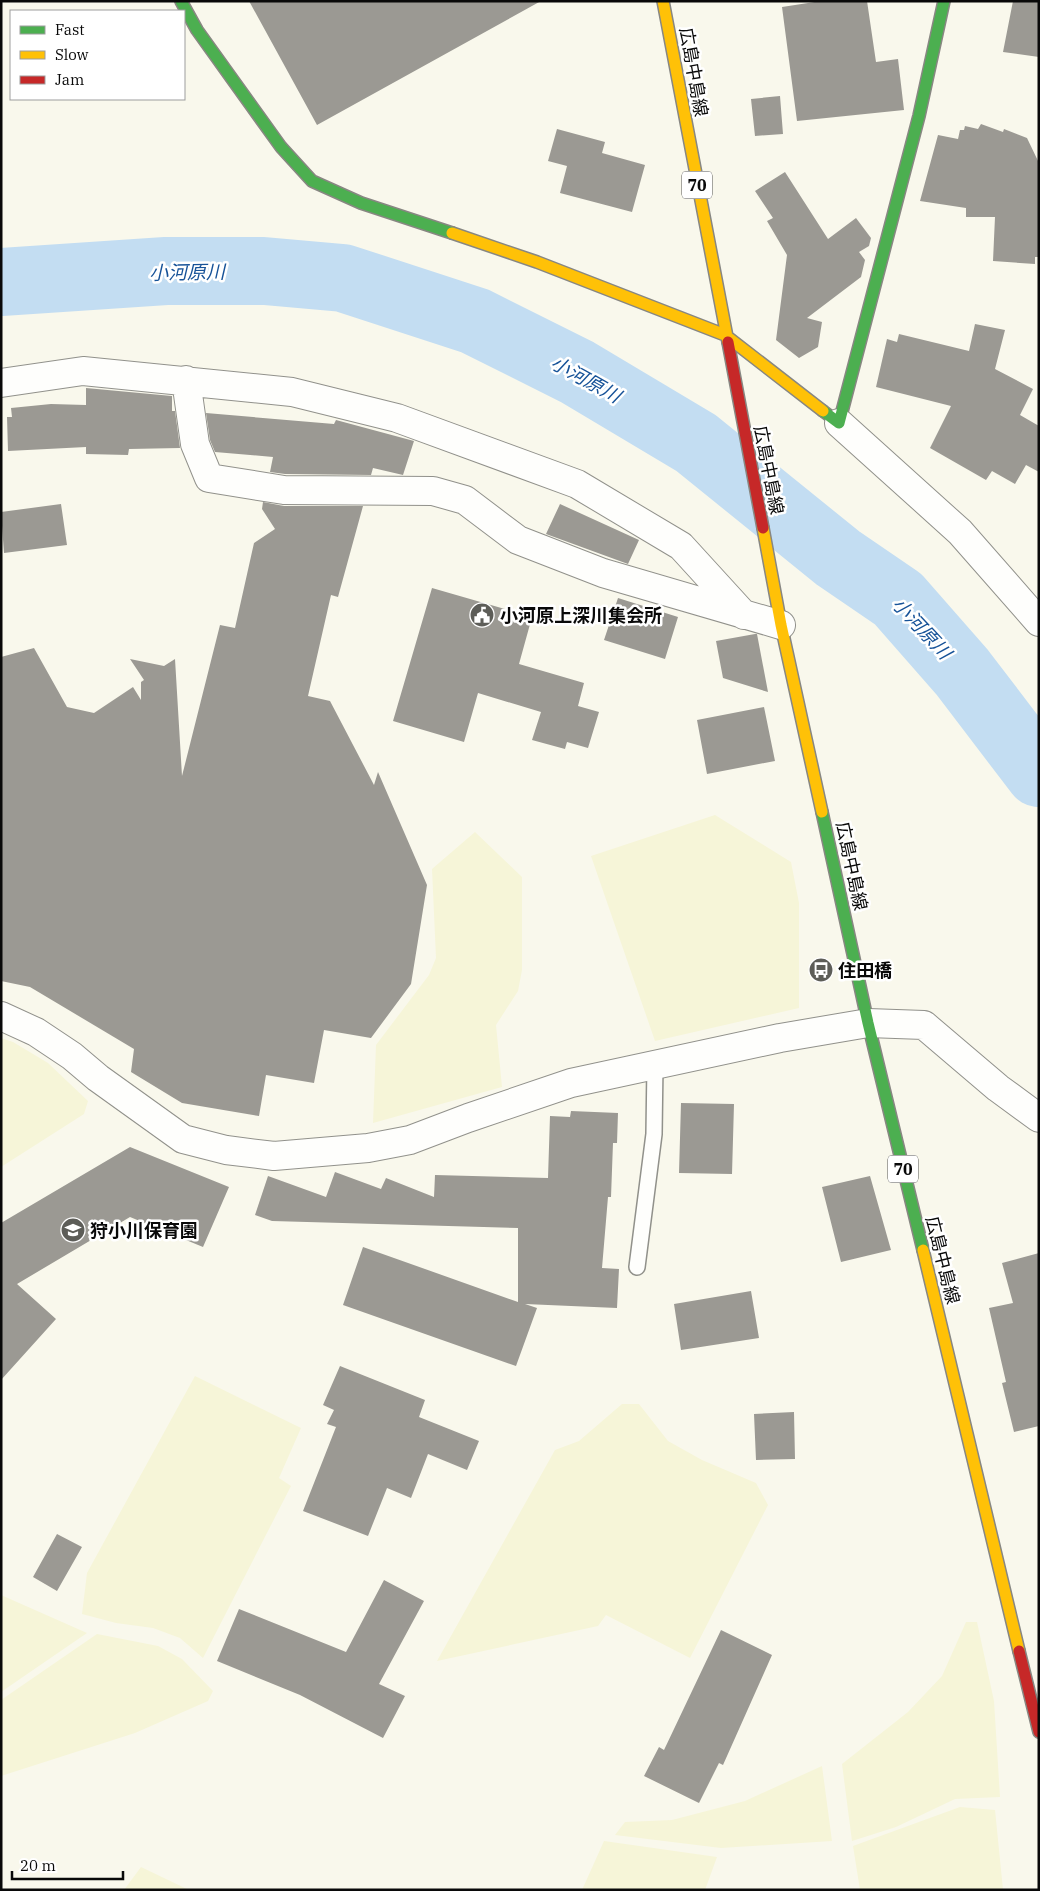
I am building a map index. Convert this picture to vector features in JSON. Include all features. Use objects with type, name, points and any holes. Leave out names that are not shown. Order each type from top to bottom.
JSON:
[{"type":"main road","points":[[180,1],[197,30],[281,147],[312,181],[361,203],[537,262],[725,335],[839,423],[919,116],[944,1]]},
{"type":"main road","name":"広島中島線","points":[[663,1],[779,615],[868,1023],[1039,1732]]},
{"type":"street","points":[[1,383],[83,371],[186,380],[292,392],[397,418],[577,484],[681,546],[744,615]]},
{"type":"street","points":[[186,380],[194,444],[209,478],[284,490],[433,492],[465,500],[518,540],[603,573],[744,615],[779,615]]},
{"type":"street","points":[[839,423],[960,532],[1039,622]]},
{"type":"street","points":[[1,1016],[36,1032],[58,1046],[105,1084],[183,1138],[226,1150],[274,1156],[350,1150],[410,1140],[468,1118],[572,1084],[655,1064],[780,1038],[868,1023],[924,1025],[998,1088],[1039,1118]]},
{"type":"lane","points":[[637,1267],[654,1134],[655,1064]]},
{"type":"green space","points":[[715,815],[791,862],[799,903],[799,1008],[655,1041],[591,856]]},
{"type":"green space","points":[[475,832],[522,877],[522,970],[518,991],[496,1025],[502,1087],[373,1123],[376,1045],[429,975],[436,958],[432,869]]},
{"type":"green space","points":[[1,1038],[13,1042],[48,1063],[88,1101],[84,1114],[1,1167]]},
{"type":"green space","points":[[195,1376],[301,1428],[279,1478],[291,1486],[203,1658],[180,1638],[153,1628],[116,1623],[82,1614],[87,1573]]},
{"type":"green space","points":[[622,1404],[639,1404],[668,1441],[702,1460],[756,1483],[768,1505],[690,1658],[606,1615],[598,1626],[437,1661],[555,1450],[579,1441]]},
{"type":"green space","points":[[1,1595],[87,1633],[1,1692]]},
{"type":"green space","points":[[966,1622],[977,1622],[994,1701],[1000,1797],[955,1799],[896,1827],[852,1841],[842,1764],[908,1712],[942,1676]]},
{"type":"green space","points":[[97,1634],[158,1646],[182,1659],[213,1691],[208,1701],[135,1733],[1,1776],[1,1700]]},
{"type":"green space","points":[[822,1766],[832,1841],[721,1848],[615,1835],[625,1822],[672,1820],[745,1801]]},
{"type":"green space","points":[[960,1807],[995,1810],[1003,1890],[860,1890],[853,1846]]},
{"type":"green space","points":[[604,1841],[717,1857],[705,1890],[582,1890]]},
{"type":"green space","points":[[141,1867],[189,1890],[124,1890]]},
{"type":"building","points":[[249,1],[541,1],[317,125]]},
{"type":"building","points":[[821,1],[867,1],[876,62],[898,59],[904,110],[797,121],[782,7]]},
{"type":"building","points":[[1013,1],[1039,1],[1039,57],[1003,52]]},
{"type":"building","points":[[780,96],[783,134],[755,136],[751,99]]},
{"type":"building","points":[[981,124],[1003,132],[1004,129],[1027,138],[1039,163],[1039,257],[1035,257],[1035,264],[993,261],[995,217],[966,217],[966,208],[920,201],[938,135],[958,139],[960,130],[964,130],[965,126],[978,129]]},
{"type":"building","points":[[557,129],[605,142],[602,153],[645,165],[632,212],[560,193],[567,166],[548,161]]},
{"type":"building","points":[[785,172],[828,239],[856,218],[871,238],[869,246],[859,252],[865,260],[861,277],[807,318],[822,322],[818,347],[799,358],[776,340],[787,255],[767,221],[773,218],[755,191]]},
{"type":"building","points":[[975,324],[1005,330],[995,369],[1033,389],[1020,415],[1039,426],[1039,472],[1026,465],[1015,484],[992,471],[986,480],[930,448],[951,406],[876,387],[887,339],[897,342],[899,334],[969,351]]},
{"type":"building","points":[[86,388],[172,396],[172,411],[175,411],[180,448],[129,449],[128,455],[86,454],[86,447],[8,451],[7,417],[12,417],[11,408],[51,404],[86,405]]},
{"type":"building","points":[[206,413],[334,424],[336,420],[414,441],[403,475],[373,468],[371,475],[285,474],[270,472],[273,457],[215,452],[210,440]]},
{"type":"building","points":[[263,502],[284,506],[363,506],[338,597],[331,595],[308,696],[330,701],[374,785],[378,772],[427,885],[411,984],[371,1038],[324,1030],[314,1083],[266,1075],[259,1116],[182,1103],[131,1072],[134,1049],[30,987],[1,981],[1,657],[34,648],[67,707],[94,713],[133,687],[141,700],[141,682],[144,680],[130,659],[164,666],[175,659],[182,776],[220,625],[235,628],[254,543],[275,529],[262,509]]},
{"type":"building","points":[[61,504],[67,545],[4,553],[1,512]]},
{"type":"building","points":[[560,504],[639,540],[628,564],[546,534]]},
{"type":"building","points":[[432,588],[532,617],[519,664],[584,683],[578,706],[599,712],[588,748],[567,742],[565,749],[532,740],[541,712],[478,693],[464,742],[393,721]]},
{"type":"building","points":[[618,598],[678,617],[665,659],[604,640]]},
{"type":"building","points":[[757,634],[768,692],[723,678],[716,641]]},
{"type":"building","points":[[764,707],[775,761],[707,774],[697,720]]},
{"type":"building","points":[[681,1103],[734,1104],[732,1174],[679,1173]]},
{"type":"building","points":[[571,1111],[618,1113],[617,1143],[613,1143],[611,1197],[608,1197],[602,1268],[619,1269],[617,1308],[525,1304],[537,1308],[516,1366],[343,1305],[363,1247],[518,1302],[518,1228],[272,1221],[255,1215],[268,1176],[326,1197],[335,1172],[381,1189],[386,1178],[434,1197],[435,1175],[548,1178],[550,1116],[570,1117]]},
{"type":"building","points":[[130,1147],[229,1187],[203,1247],[130,1217],[17,1284],[56,1319],[1,1380],[1,1223]]},
{"type":"building","points":[[870,1176],[891,1250],[841,1262],[822,1187]]},
{"type":"building","points":[[1039,1253],[1039,1426],[1014,1432],[1002,1383],[1006,1382],[989,1308],[1013,1303],[1002,1263]]},
{"type":"building","points":[[751,1291],[759,1338],[681,1350],[674,1304]]},
{"type":"building","points":[[340,1366],[425,1400],[419,1417],[479,1441],[467,1470],[428,1454],[411,1498],[387,1488],[368,1536],[303,1511],[336,1427],[327,1424],[334,1410],[323,1405]]},
{"type":"building","points":[[794,1412],[795,1459],[756,1460],[754,1414]]},
{"type":"building","points":[[57,1534],[82,1547],[57,1591],[33,1577]]},
{"type":"building","points":[[384,1580],[424,1601],[379,1684],[405,1696],[383,1738],[300,1695],[217,1661],[239,1609],[346,1652]]},
{"type":"building","points":[[721,1630],[772,1655],[723,1765],[719,1763],[699,1803],[644,1776],[659,1747],[664,1750]]},
{"type":"waterway","name":"小河原川","points":[[1,282],[166,271],[264,271],[343,278],[475,321],[577,372],[696,443],[838,558],[898,599],[962,672],[1039,773]]},
{"type":"traffic: fast","points":[[181,1],[197,30],[281,147],[312,181],[361,203],[452,233]]},
{"type":"traffic: fast","points":[[823,411],[839,423],[919,116],[944,1]]},
{"type":"traffic: fast","points":[[822,812],[868,1023],[923,1250]]},
{"type":"traffic: slow","points":[[663,1],[728,342]]},
{"type":"traffic: slow","points":[[452,233],[537,262],[725,335],[823,411]]},
{"type":"traffic: slow","points":[[763,528],[781,625],[822,812]]},
{"type":"traffic: slow","points":[[923,1250],[1019,1651]]},
{"type":"traffic: jam","points":[[728,342],[763,528]]},
{"type":"traffic: jam","points":[[1019,1651],[1039,1732]]},
{"type":"place","name":"小河原上深川集会所","points":[[482,615]]},
{"type":"place","name":"住田橋","points":[[821,970]]},
{"type":"place","name":"狩小川保育園","points":[[73,1230]]}]
